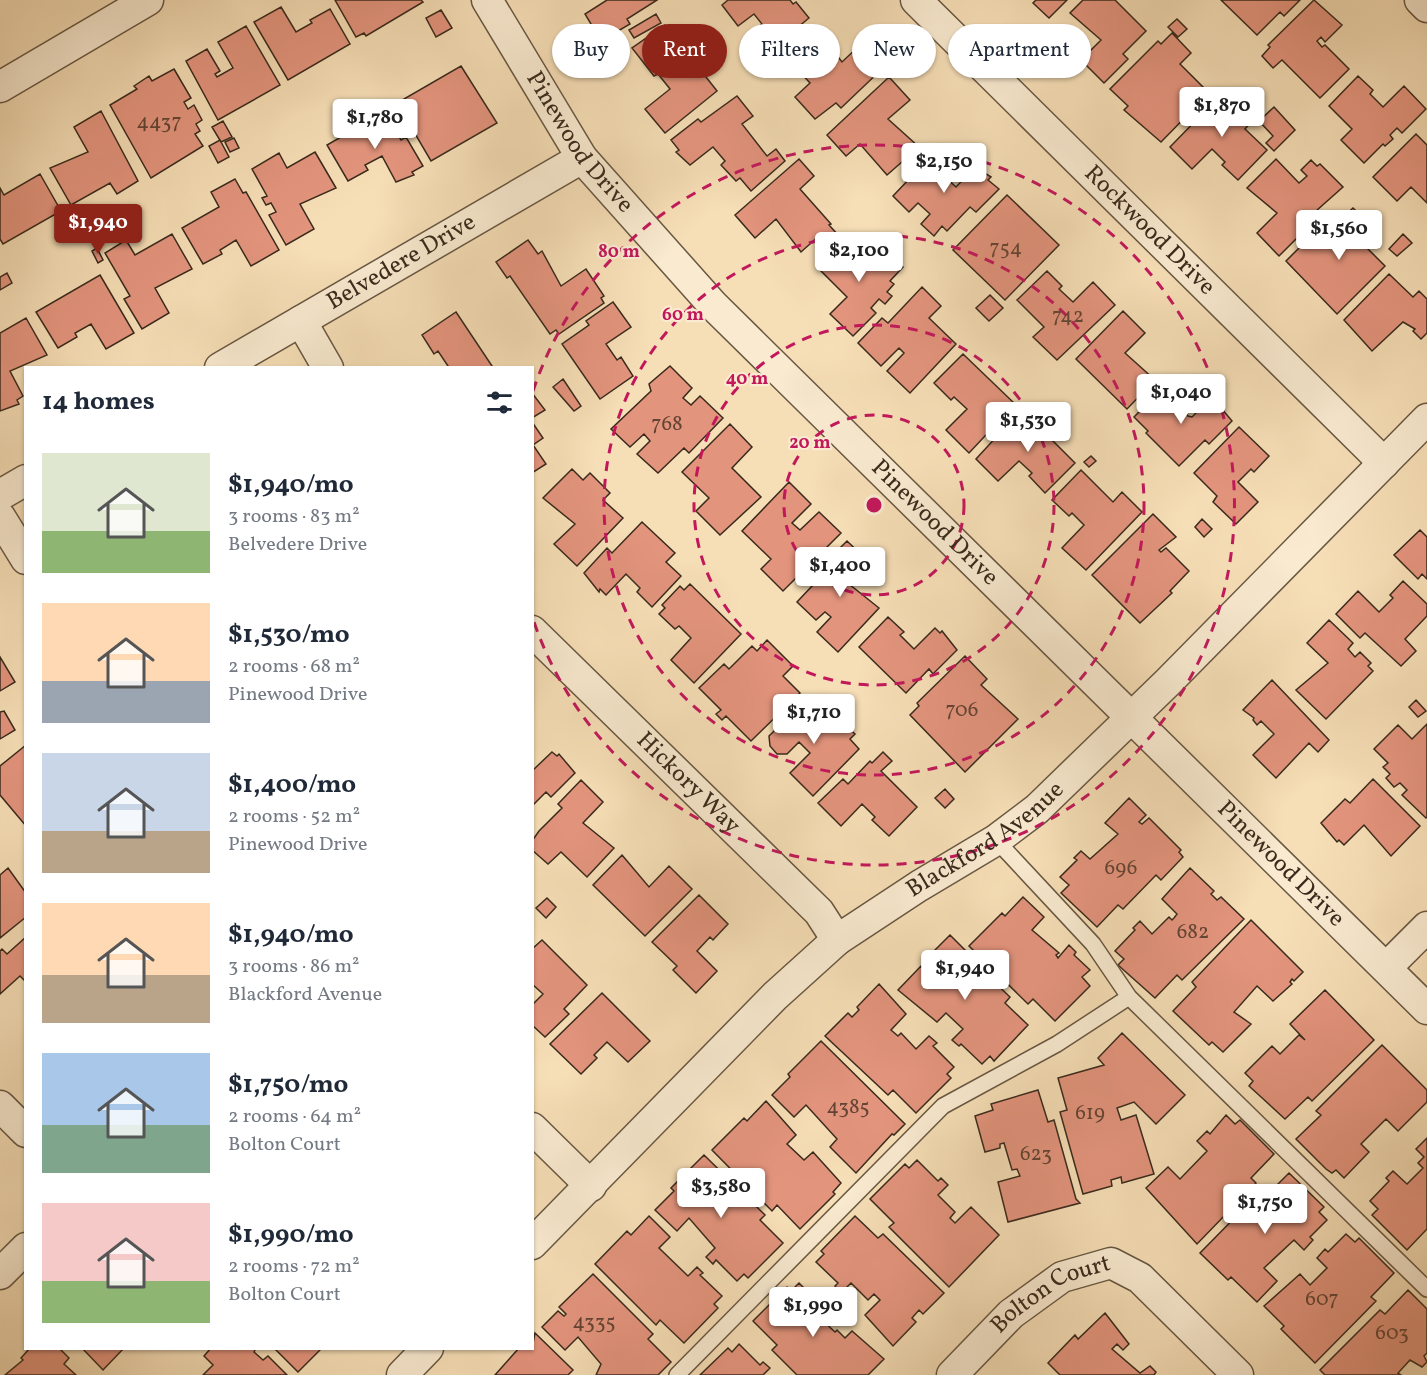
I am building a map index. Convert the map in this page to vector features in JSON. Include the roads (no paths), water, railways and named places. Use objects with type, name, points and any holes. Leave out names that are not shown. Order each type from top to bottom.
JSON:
[{"type":"street","points":[[0,87],[148,0]]},
{"type":"street","name":"Pinewood Drive","points":[[487,0],[582,158],[713,305],[1427,1009]]},
{"type":"street","name":"Rockwood Drive","points":[[916,0],[1384,463]]},
{"type":"street","points":[[1420,0],[1427,7]]},
{"type":"street","name":"Belvedere Drive","points":[[223,366],[582,158]]},
{"type":"street","points":[[301,321],[327,366]]},
{"type":"street","name":"Blackford Avenue","points":[[534,1242],[775,996],[837,940],[919,886],[996,840],[1036,809],[1133,718],[1427,419]]},
{"type":"street","points":[[0,495],[24,481]]},
{"type":"street","points":[[0,517],[24,556]]},
{"type":"street","name":"Hickory Way","points":[[534,633],[819,912],[837,940]]},
{"type":"street","points":[[1386,968],[1427,927]]},
{"type":"street","points":[[0,1106],[24,1130]]},
{"type":"street","points":[[534,1130],[591,1186]]},
{"type":"street","points":[[0,1274],[24,1250]]},
{"type":"street","name":"Bolton Court","points":[[952,1375],[1011,1314],[1062,1277],[1112,1263],[1140,1278],[1230,1372]]},
{"type":"lane","points":[[996,840],[1093,944],[1128,997],[1427,1289]]},
{"type":"lane","points":[[677,1375],[943,1106],[1057,1044],[1128,997]]}]
